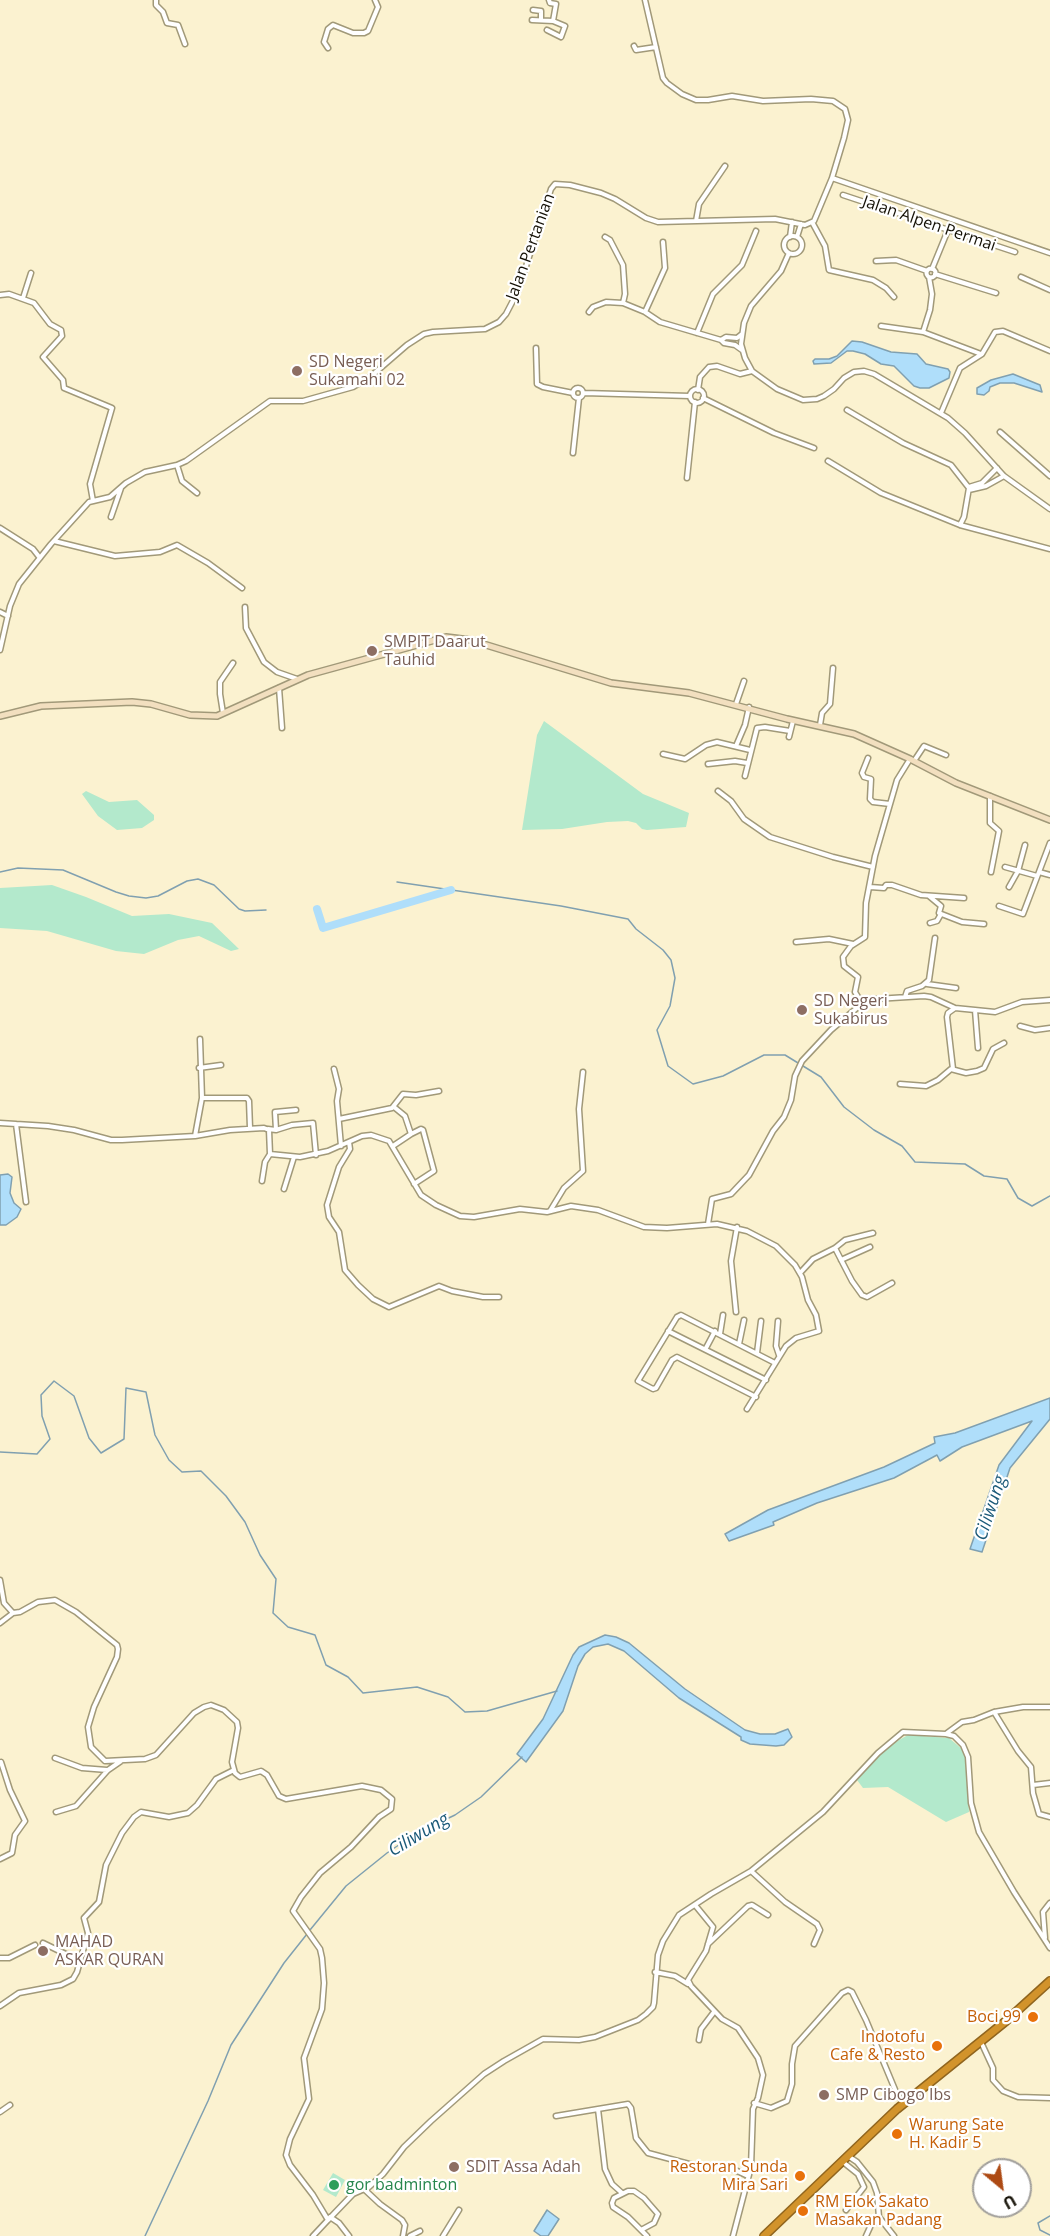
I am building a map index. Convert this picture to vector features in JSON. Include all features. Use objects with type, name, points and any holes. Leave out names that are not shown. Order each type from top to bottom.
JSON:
[{"type":"highway","points":[[764,2236],[903,2104],[981,2042],[1050,1981]]},
{"type":"street","points":[[156,0],[156,5],[167,23],[178,25],[185,44]]},
{"type":"street","points":[[328,48],[324,42],[328,29],[333,25],[353,33],[368,31],[378,7],[375,0]]},
{"type":"street","points":[[549,0],[550,3],[556,4],[553,21]]},
{"type":"street","points":[[645,0],[663,78],[682,94],[696,100],[732,96],[763,101],[811,99],[833,101],[848,114],[832,178],[817,217],[812,222],[825,246],[829,270],[873,280],[894,297]]},
{"type":"street","points":[[533,10],[541,11],[541,20]]},
{"type":"street","points":[[532,20],[553,21],[565,26],[561,38],[547,30]]},
{"type":"street","points":[[634,46],[636,50],[656,47]]},
{"type":"street","points":[[696,222],[699,204],[725,166]]},
{"type":"street","points":[[832,178],[1050,253]]},
{"type":"street","name":"Jalan Pertanian","points":[[0,650],[17,587],[54,541],[93,501],[104,499],[145,472],[177,465],[268,402],[277,399],[303,401],[358,385],[410,342],[429,333],[480,330],[495,325],[506,314],[518,291],[551,189],[555,184],[570,185],[601,193],[653,220],[696,222],[775,219],[801,224],[812,222]]},
{"type":"street","name":"Jalan Alpen Permai","points":[[843,195],[1015,252]]},
{"type":"street","points":[[789,253],[784,245],[790,237],[792,222]]},
{"type":"street","points":[[797,237],[801,224]]},
{"type":"street","points":[[876,261],[896,260],[927,271],[932,269],[948,230]]},
{"type":"street","points":[[697,333],[713,294],[742,265],[756,231]]},
{"type":"street","points":[[605,237],[610,240],[623,265],[625,294],[623,303]]},
{"type":"street","points":[[790,237],[797,237]]},
{"type":"street","points":[[789,253],[796,253],[801,248],[797,237]]},
{"type":"street","points":[[645,312],[665,268],[663,242]]},
{"type":"street","points":[[789,253],[781,272],[751,306],[742,334],[743,351],[752,371],[764,382],[786,395],[802,400],[812,400],[830,392],[849,374],[864,371],[879,377],[941,413],[959,427],[1004,476],[1050,508]]},
{"type":"street","points":[[932,269],[935,274],[996,293]]},
{"type":"street","points":[[923,332],[932,294],[927,271]]},
{"type":"street","points":[[23,298],[31,273]]},
{"type":"street","points":[[929,277],[935,274]]},
{"type":"street","points":[[1021,277],[1050,290]]},
{"type":"street","points":[[0,295],[9,294],[36,303],[50,324],[61,330],[62,336],[43,357],[63,380],[64,388],[112,409],[90,484],[93,501]]},
{"type":"street","points":[[589,312],[592,307],[606,302],[623,303],[645,312],[660,322],[722,340],[743,351]]},
{"type":"street","points":[[881,326],[923,332],[982,354]]},
{"type":"street","points":[[941,413],[960,368],[982,354],[993,334],[1000,330],[1049,350]]},
{"type":"street","points":[[722,340],[726,337],[737,338],[742,334]]},
{"type":"street","points":[[536,348],[537,384],[541,387],[573,393],[579,398]]},
{"type":"street","points":[[698,390],[700,377],[710,367],[717,366],[744,375],[752,371]]},
{"type":"street","points":[[573,393],[579,388],[584,393],[690,396],[695,402],[687,478]]},
{"type":"street","points":[[690,396],[692,392],[698,390]]},
{"type":"street","points":[[698,390],[703,394],[703,398],[774,433],[814,448]]},
{"type":"street","points":[[573,453],[579,398],[584,393]]},
{"type":"street","points":[[695,402],[703,398]]},
{"type":"street","points":[[847,410],[887,435],[951,465],[969,488],[964,517],[960,525]]},
{"type":"street","points":[[1000,432],[1050,476]]},
{"type":"street","points":[[828,461],[881,493],[960,525],[1050,549]]},
{"type":"street","points":[[177,465],[183,484],[197,493]]},
{"type":"street","points":[[969,488],[982,483],[997,468]]},
{"type":"street","points":[[969,488],[986,486],[1004,476]]},
{"type":"street","points":[[111,517],[121,488]]},
{"type":"street","points":[[0,528],[33,549],[40,558]]},
{"type":"street","points":[[54,541],[115,556],[160,552],[177,545],[242,588]]},
{"type":"street","points":[[245,607],[246,628],[264,662],[277,672],[298,679]]},
{"type":"street","points":[[0,612],[8,616]]},
{"type":"street","points":[[0,716],[41,706],[132,702],[151,704],[201,716],[223,714],[298,679],[446,637],[470,640],[610,683],[675,690],[854,734],[939,775],[1050,820]]},
{"type":"street","points":[[223,714],[220,682],[233,663]]},
{"type":"street","points":[[820,725],[822,713],[830,704],[833,668]]},
{"type":"street","points":[[736,704],[744,681]]},
{"type":"street","points":[[279,688],[282,728]]},
{"type":"street","points":[[736,746],[749,708]]},
{"type":"street","points":[[746,776],[750,750],[758,727],[790,734],[793,720]]},
{"type":"street","points":[[663,754],[683,759],[714,742],[723,742],[750,750]]},
{"type":"street","points":[[708,1224],[712,1199],[731,1194],[749,1175],[773,1131],[784,1118],[791,1100],[796,1072],[802,1061],[831,1030],[858,1007],[860,1000],[855,992],[858,977],[843,963],[844,954],[865,937],[866,903],[873,867],[897,780],[924,746],[946,755]]},
{"type":"street","points":[[868,758],[862,774],[871,779],[870,798],[873,802],[890,804]]},
{"type":"street","points":[[708,764],[735,761],[747,763]]},
{"type":"street","points":[[718,791],[731,801],[744,819],[770,837],[873,867]]},
{"type":"street","points":[[990,796],[990,825],[999,830],[991,872]]},
{"type":"street","points":[[999,906],[1022,914],[1050,843]]},
{"type":"street","points":[[1009,887],[1018,871],[1025,844]]},
{"type":"street","points":[[1005,867],[1050,875]]},
{"type":"street","points":[[870,887],[884,888],[886,885],[892,885],[895,888],[928,896],[964,898]]},
{"type":"street","points":[[928,896],[940,906],[938,912],[941,914],[962,922],[984,924]]},
{"type":"street","points":[[930,923],[937,921],[941,914]]},
{"type":"street","points":[[926,984],[930,978],[936,938]]},
{"type":"street","points":[[796,942],[830,939],[854,944]]},
{"type":"street","points":[[905,997],[907,992],[926,984],[956,988]]},
{"type":"street","points":[[860,1000],[931,997],[955,1008],[995,1012],[1022,1002],[1050,1000]]},
{"type":"street","points":[[953,1069],[947,1017],[948,1013],[955,1008]]},
{"type":"street","points":[[975,1010],[978,1048]]},
{"type":"street","points":[[1020,1026],[1035,1030],[1050,1028]]},
{"type":"street","points":[[195,1136],[202,1098],[200,1039]]},
{"type":"street","points":[[900,1084],[926,1086],[938,1080],[949,1070],[968,1073],[982,1069],[993,1049],[1004,1043]]},
{"type":"street","points":[[200,1068],[220,1065]]},
{"type":"street","points":[[334,1069],[339,1089],[341,1146]]},
{"type":"street","points":[[550,1212],[564,1188],[583,1171],[579,1109],[583,1072]]},
{"type":"street","points":[[339,1119],[394,1107],[403,1094],[416,1095],[439,1091]]},
{"type":"street","points":[[202,1098],[247,1098],[250,1128]]},
{"type":"street","points":[[394,1107],[405,1116],[411,1134]]},
{"type":"street","points":[[276,1130],[275,1112],[296,1110]]},
{"type":"street","points":[[0,1123],[74,1130],[111,1140],[195,1136],[250,1128],[276,1130],[292,1125],[313,1123],[316,1155]]},
{"type":"street","points":[[16,1124],[26,1202]]},
{"type":"street","points":[[262,1181],[264,1165],[270,1154],[267,1128]]},
{"type":"street","points":[[393,1146],[411,1134],[423,1130],[434,1169],[431,1174],[414,1184]]},
{"type":"street","points":[[270,1154],[294,1157],[316,1155],[362,1136],[371,1135],[387,1140],[393,1146],[414,1184],[425,1198],[460,1216],[520,1209],[550,1212],[565,1206],[586,1208],[637,1226],[652,1228],[708,1224],[736,1227],[759,1236],[781,1249],[800,1273],[808,1300],[816,1315],[819,1331],[791,1341],[747,1409]]},
{"type":"street","points":[[349,1142],[351,1148],[339,1167],[327,1207],[329,1217],[339,1232],[345,1270],[358,1285],[370,1296],[389,1307],[439,1286],[483,1297],[499,1297]]},
{"type":"street","points":[[284,1189],[294,1157]]},
{"type":"street","points":[[736,1227],[731,1261],[736,1312]]},
{"type":"street","points":[[800,1273],[813,1259],[835,1248],[846,1239],[873,1233]]},
{"type":"street","points":[[841,1260],[870,1247]]},
{"type":"street","points":[[835,1248],[852,1281],[864,1296],[869,1296],[892,1283]]},
{"type":"street","points":[[756,1397],[677,1357],[672,1360],[656,1388],[653,1389],[638,1381],[677,1317],[682,1315],[775,1363]]},
{"type":"street","points":[[720,1334],[723,1315]]},
{"type":"street","points":[[739,1344],[744,1320]]},
{"type":"street","points":[[757,1353],[761,1321]]},
{"type":"street","points":[[778,1321],[776,1346],[780,1356]]},
{"type":"street","points":[[668,1331],[766,1380]]},
{"type":"street","points":[[706,1348],[714,1331]]},
{"type":"street","points":[[0,1580],[4,1603],[13,1613]]},
{"type":"street","points":[[0,1623],[13,1613],[20,1612],[38,1602],[55,1600],[76,1612],[117,1645],[117,1657],[89,1720],[88,1733],[91,1747],[102,1759],[109,1762],[145,1759],[156,1755],[194,1713],[211,1705],[224,1710],[237,1722],[232,1759],[234,1770],[240,1777],[256,1771],[263,1772],[283,1799],[289,1800],[362,1786],[381,1790],[392,1799],[393,1804],[388,1812],[320,1873],[305,1890],[293,1911],[315,1942],[322,1958],[324,1999],[304,2058],[309,2101],[290,2139],[286,2155],[290,2165],[329,2219],[339,2223],[349,2236]]},
{"type":"street","points":[[946,1734],[962,1722],[994,1712],[1023,1707],[1050,1707]]},
{"type":"street","points":[[994,1712],[1018,1751],[1031,1767],[1039,1814],[1050,1817]]},
{"type":"street","points":[[313,2236],[353,2194],[364,2189],[383,2174],[404,2147],[484,2074],[543,2039],[579,2040],[595,2037],[638,2020],[646,2014],[654,2003],[658,1955],[671,1926],[679,1916],[751,1871],[823,1812],[878,1753],[903,1732],[946,1734],[960,1741],[966,1751],[971,1803],[979,1832],[1050,1948]]},
{"type":"street","points":[[55,1758],[82,1768],[108,1770]]},
{"type":"street","points":[[56,1812],[76,1806],[108,1770],[122,1761]]},
{"type":"street","points":[[0,1859],[12,1853],[15,1834],[25,1821],[10,1790],[1,1762]]},
{"type":"street","points":[[0,2007],[19,1993],[65,1984],[75,1976],[88,1933],[84,1918],[99,1902],[106,1865],[131,1820],[141,1812],[169,1817],[188,1813],[198,1805],[216,1779],[234,1770]]},
{"type":"street","points":[[1033,1785],[1050,1783]]},
{"type":"street","points":[[751,1871],[785,1902],[817,1924],[820,1930],[814,1944]]},
{"type":"street","points":[[1045,1939],[1043,1912],[1050,1903]]},
{"type":"street","points":[[695,1905],[712,1926],[708,1944]]},
{"type":"street","points":[[691,1986],[688,1979],[708,1944],[748,1906],[752,1905],[768,1915]]},
{"type":"street","points":[[43,1943],[80,1961]]},
{"type":"street","points":[[0,1958],[9,1958],[35,1945]]},
{"type":"street","points":[[656,1972],[675,1976],[691,1986],[714,2012],[738,2028],[758,2058],[763,2075],[758,2098],[754,2103],[753,2154],[744,2200],[733,2236]]},
{"type":"street","points":[[754,2103],[771,2108],[787,2101],[792,2084],[795,2046],[842,1993],[848,1990],[852,1992],[866,2020],[903,2104]]},
{"type":"street","points":[[699,2040],[701,2029],[714,2012]]},
{"type":"street","points":[[981,2042],[993,2068],[993,2080],[1003,2091],[1018,2097],[1050,2098]]},
{"type":"street","points":[[0,2112],[10,2105]]},
{"type":"street","points":[[556,2116],[629,2105],[636,2138],[648,2153],[689,2164],[735,2170],[748,2176]]},
{"type":"street","points":[[598,2109],[605,2169],[612,2184],[621,2193]]},
{"type":"street","points":[[846,2159],[858,2174],[864,2187],[846,2210]]},
{"type":"street","points":[[846,2159],[861,2166],[876,2187],[880,2219],[894,2236]]},
{"type":"street","points":[[364,2189],[402,2220],[405,2225],[403,2236]]},
{"type":"street","points":[[641,2230],[656,2222],[658,2215],[640,2194],[632,2191],[621,2193],[612,2199],[612,2205],[647,2236]]},
{"type":"street","points":[[443,2236],[459,2210]]},
{"type":"street","points":[[866,2236],[871,2225],[880,2219]]},
{"type":"street","points":[[410,2236],[420,2231]]},
{"type":"green space","points":[[544,721],[643,794],[689,813],[686,827],[647,830],[628,821],[562,829],[522,830],[537,735]]},
{"type":"green space","points":[[86,791],[109,802],[137,800],[154,815],[154,820],[142,828],[117,830],[98,816],[82,794]]},
{"type":"green space","points":[[52,885],[132,916],[169,914],[212,923],[239,949],[231,951],[199,936],[178,940],[144,954],[116,951],[47,931],[0,928],[0,888]]},
{"type":"green space","points":[[908,1735],[949,1738],[962,1749],[965,1756],[969,1812],[946,1822],[888,1787],[863,1788],[857,1780],[881,1754]]},
{"type":"green space","name":"gor badminton","points":[[333,2173],[345,2180],[336,2197],[323,2190]]},
{"type":"water","points":[[852,341],[891,352],[917,354],[926,364],[948,369],[949,378],[929,388],[920,388],[914,386],[894,366],[881,364],[865,354],[853,351],[847,351],[831,363],[814,364],[815,359],[829,359],[837,356]]},
{"type":"water","points":[[1013,374],[1040,385],[1042,392],[1014,383],[1000,383],[990,387],[984,395],[977,394],[977,388],[991,380]]},
{"type":"water","points":[[8,1174],[12,1177],[10,1193],[14,1203],[21,1209],[17,1217],[6,1225],[0,1225],[0,1175]]},
{"type":"water","points":[[1050,1398],[1050,1419],[1010,1468],[982,1552],[970,1549],[999,1465],[1032,1421],[962,1447],[940,1461],[937,1455],[894,1478],[817,1503],[773,1522],[774,1525],[729,1541],[725,1534],[768,1510],[884,1467],[935,1443],[934,1437],[955,1433]]},
{"type":"water","points":[[605,1635],[629,1643],[685,1689],[745,1730],[760,1734],[775,1734],[788,1729],[792,1737],[784,1745],[776,1746],[750,1744],[741,1740],[741,1737],[679,1698],[624,1651],[608,1644],[593,1647],[585,1654],[578,1666],[563,1711],[526,1762],[517,1754],[543,1719],[573,1655],[579,1647]]},
{"type":"water","points":[[547,2210],[559,2219],[548,2236],[541,2236],[534,2231]]},
{"type":"waterway","points":[[0,872],[18,868],[63,870],[116,892],[146,898],[158,896],[187,881],[198,879],[214,885],[239,909],[266,910]]},
{"type":"waterway","points":[[397,882],[561,906],[628,919],[671,960],[675,978],[670,1006],[657,1030],[668,1066],[693,1084],[723,1076],[764,1055],[785,1055],[821,1077],[844,1107],[874,1130],[902,1146],[915,1162],[965,1164],[984,1176],[1007,1179],[1018,1198],[1032,1206],[1050,1196]]},
{"type":"waterway","points":[[317,909],[323,928],[451,890]]},
{"type":"waterway","points":[[0,1452],[37,1454],[50,1439],[42,1416],[41,1395],[54,1381],[74,1396],[89,1438],[101,1453],[124,1439],[126,1388],[146,1392],[155,1435],[169,1460],[182,1472],[201,1471],[226,1496],[245,1522],[260,1555],[276,1579],[273,1613],[288,1627],[315,1635],[326,1665],[348,1677],[363,1693],[417,1687],[448,1697],[465,1712],[487,1711],[557,1691]]},
{"type":"waterway","name":"Ciliwung","points":[[310,1930],[346,1886],[415,1834],[455,1815],[481,1797],[522,1757]]},
{"type":"waterway","name":"Ciliwung","points":[[145,2236],[208,2101],[231,2045],[284,1963],[307,1934]]},
{"type":"waterway","points":[[1050,2216],[1038,2223],[1040,2230],[1050,2235]]},
{"type":"place","name":"SD Negeri Sukamahi 02","points":[[297,371]]},
{"type":"place","name":"SMPIT Daarut Tauhid","points":[[372,651]]},
{"type":"place","name":"SD Negeri Sukabirus","points":[[802,1010]]},
{"type":"place","name":"MAHAD ASKAR QURAN","points":[[43,1951]]},
{"type":"place","name":"Boci 99","points":[[1033,2017]]},
{"type":"place","name":"Indotofu Cafe & Resto","points":[[937,2046]]},
{"type":"place","name":"SMP Cibogo Ibs","points":[[824,2095]]},
{"type":"place","name":"Warung Sate H. Kadir 5","points":[[897,2134]]},
{"type":"place","name":"SDIT Assa Adah","points":[[454,2167]]},
{"type":"place","name":"Restoran Sunda Mira Sari","points":[[800,2176]]},
{"type":"place","name":"gor badminton","points":[[334,2185]]},
{"type":"place","name":"RM Elok Sakato Masakan Padang","points":[[803,2211]]}]
